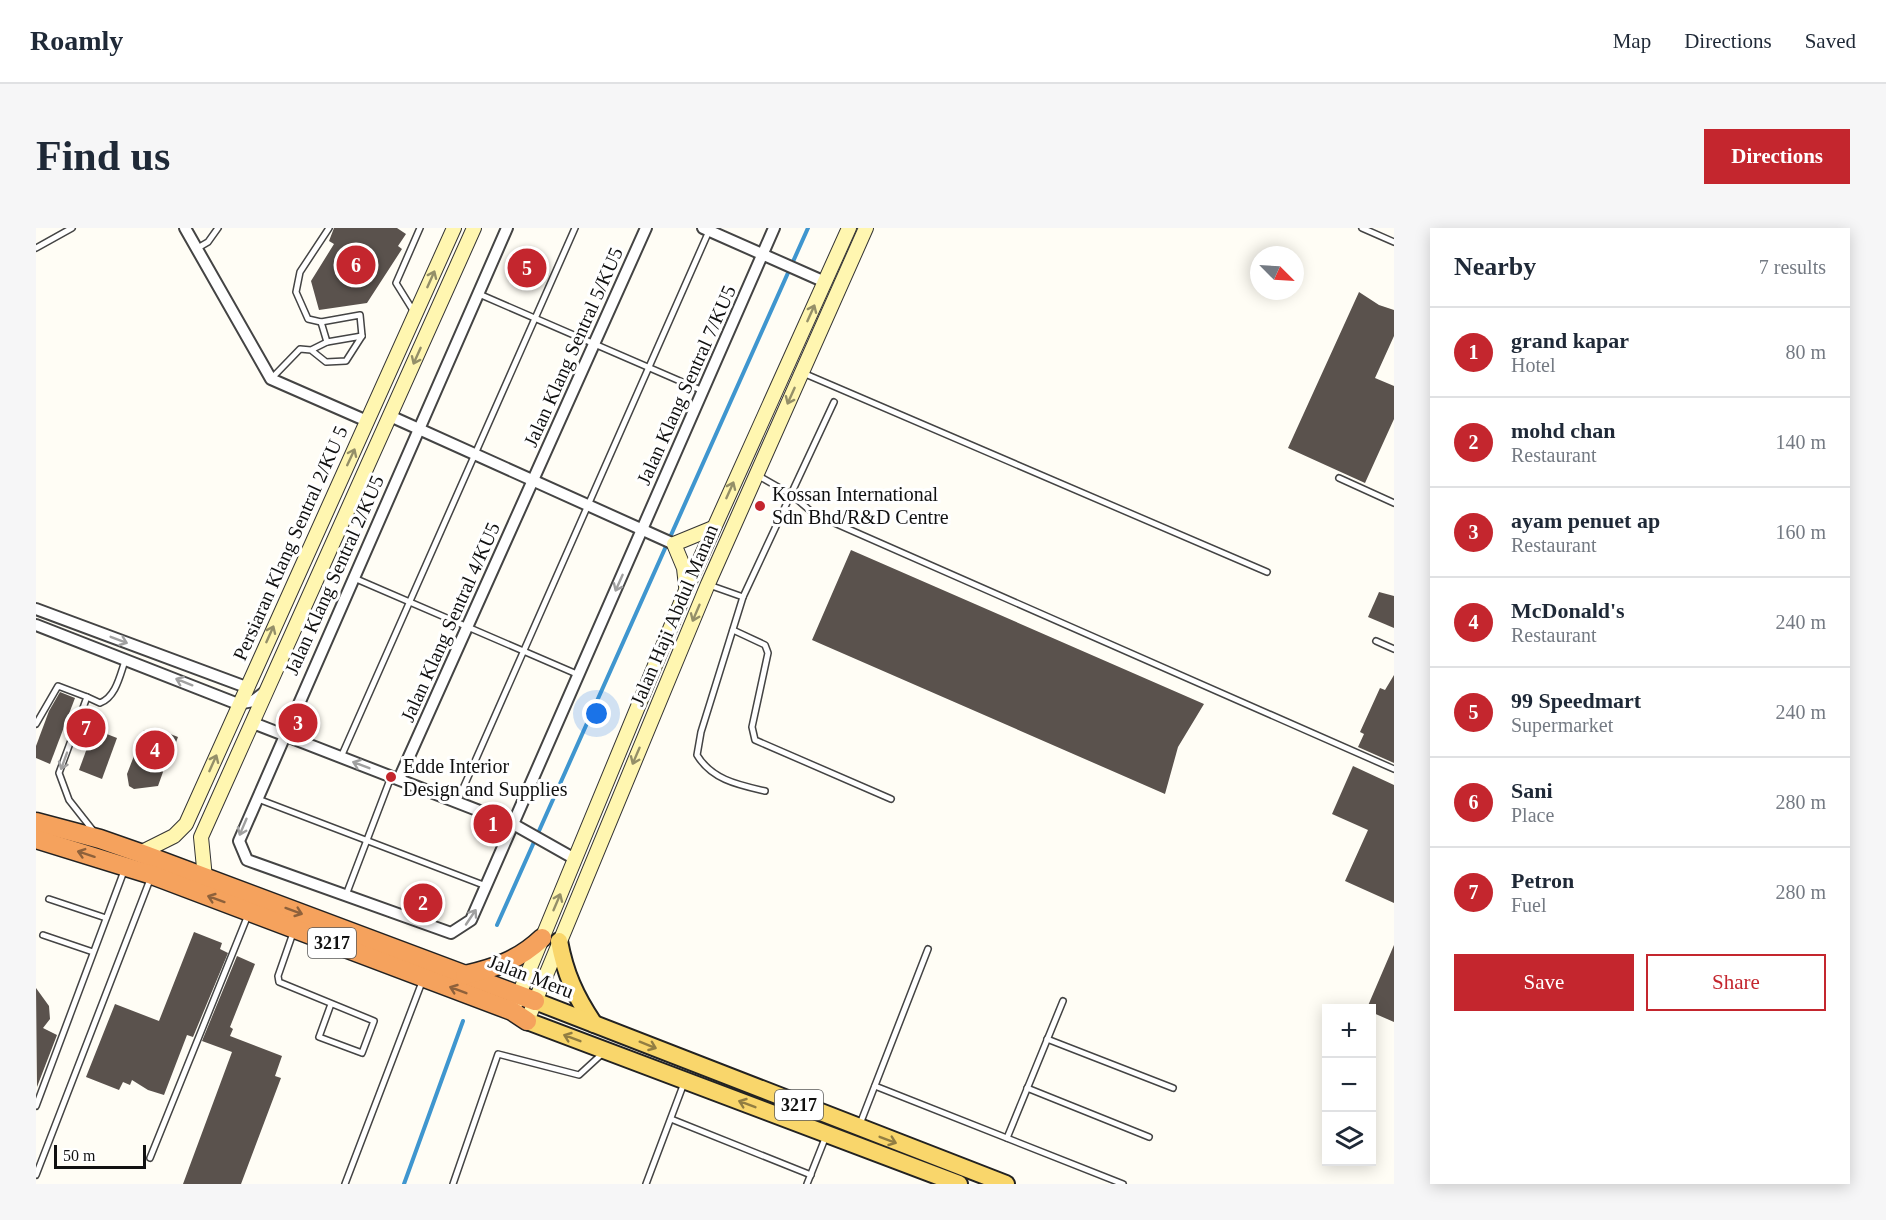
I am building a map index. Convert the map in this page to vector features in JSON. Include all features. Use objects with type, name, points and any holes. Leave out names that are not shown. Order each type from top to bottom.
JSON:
[{"type":"highway","name":"Jalan Meru","points":[[36,822],[100,839],[465,975],[523,1007]]},
{"type":"highway","name":"Jalan Meru","points":[[36,839],[152,875],[423,977],[523,1007]]},
{"type":"highway","points":[[36,853],[61,845]]},
{"type":"highway","points":[[465,975],[500,967],[550,940]]},
{"type":"main road","points":[[550,940],[574,994],[594,1024]]},
{"type":"main road","name":"Jalan Meru","points":[[523,1007],[594,1024],[1006,1184]]},
{"type":"main road","name":"Jalan Meru","points":[[523,1007],[605,1051],[958,1184]]},
{"type":"street","points":[[185,228],[271,379],[367,421]]},
{"type":"street","name":"Persiaran Klang Sentral 2/KU 5","points":[[140,854],[174,836],[186,824],[454,228]]},
{"type":"street","name":"Persiaran Klang Sentral 2/KU 5","points":[[205,878],[201,837],[474,228]]},
{"type":"street","name":"Jalan Klang Sentral 2/KU5","points":[[346,895],[245,858],[239,836],[507,228]]},
{"type":"street","name":"Jalan Klang Sentral 5/KU5","points":[[533,480],[646,228]]},
{"type":"street","name":"Jalan Klang Sentral 7/KU5","points":[[346,895],[451,933],[471,920],[774,228]]},
{"type":"street","name":"Jalan Haji Abdul Manan","points":[[550,940],[575,859],[687,588],[849,228]]},
{"type":"street","name":"Jalan Haji Abdul Manan","points":[[523,1007],[550,940],[866,228]]},
{"type":"street","points":[[706,229],[825,282]]},
{"type":"street","points":[[390,417],[674,544],[684,568],[687,588]]},
{"type":"street","name":"Jalan Klang Sentral 4/KU5","points":[[395,778],[467,627],[533,480]]},
{"type":"street","points":[[674,544],[713,528]]},
{"type":"street","points":[[282,607],[302,616]]},
{"type":"street","points":[[36,609],[246,687]]},
{"type":"street","points":[[62,635],[68,621]]},
{"type":"street","points":[[36,625],[238,704],[253,701],[269,688]]},
{"type":"street","points":[[253,723],[513,824],[575,859]]},
{"type":"lane","points":[[36,248],[72,228]]},
{"type":"lane","points":[[198,252],[218,228]]},
{"type":"lane","points":[[311,350],[326,362],[346,361],[362,336],[360,315],[321,322],[308,319],[296,292],[300,272],[329,228]]},
{"type":"lane","points":[[415,314],[396,283],[420,228]]},
{"type":"lane","points":[[341,757],[575,228]]},
{"type":"lane","points":[[1362,228],[1376,231],[1394,242]]},
{"type":"lane","points":[[457,802],[648,367],[706,229]]},
{"type":"lane","points":[[478,293],[703,391]]},
{"type":"lane","points":[[321,322],[327,342]]},
{"type":"lane","points":[[271,379],[300,349],[311,350],[327,342],[362,336]]},
{"type":"lane","points":[[802,373],[1267,572]]},
{"type":"lane","points":[[765,790],[731,783],[718,776],[698,755],[701,732],[743,597],[834,402]]},
{"type":"lane","points":[[756,474],[792,495],[814,514],[1394,769]]},
{"type":"lane","points":[[1339,478],[1394,503]]},
{"type":"lane","points":[[353,577],[579,675]]},
{"type":"lane","points":[[708,584],[743,597]]},
{"type":"lane","points":[[733,630],[765,645],[768,653],[752,727],[755,740],[891,799]]},
{"type":"lane","points":[[1376,641],[1394,649]]},
{"type":"lane","points":[[36,723],[58,686],[100,703],[106,701],[114,690],[126,659]]},
{"type":"lane","points":[[87,697],[59,773],[69,800],[100,839]]},
{"type":"lane","points":[[346,895],[366,841],[395,778]]},
{"type":"lane","points":[[256,799],[486,886]]},
{"type":"lane","points":[[36,1106],[126,866]]},
{"type":"lane","points":[[36,1175],[152,875]]},
{"type":"lane","points":[[49,899],[105,918]]},
{"type":"lane","points":[[150,1158],[250,911]]},
{"type":"lane","points":[[294,928],[278,976],[279,982],[374,1021],[362,1053],[319,1037],[331,1004]]},
{"type":"lane","points":[[43,935],[93,952]]},
{"type":"lane","points":[[859,1128],[928,949]]},
{"type":"lane","points":[[345,1184],[423,977]]},
{"type":"lane","points":[[1007,1138],[1063,1001]]},
{"type":"lane","points":[[1047,1039],[1173,1088]]},
{"type":"lane","points":[[453,1184],[498,1054],[579,1075],[605,1051]]},
{"type":"lane","points":[[647,1184],[685,1081]]},
{"type":"lane","points":[[875,1086],[1123,1184]]},
{"type":"lane","points":[[1027,1088],[1149,1137]]},
{"type":"lane","points":[[671,1119],[811,1175]]},
{"type":"lane","points":[[807,1184],[826,1134]]},
{"type":"building","points":[[334,228],[397,228],[406,234],[398,246],[402,249],[367,303],[319,310],[311,281],[334,244],[329,241]]},
{"type":"building","points":[[1359,292],[1379,305],[1394,310],[1394,336],[1375,378],[1394,386],[1394,419],[1365,483],[1288,448]]},
{"type":"building","points":[[851,550],[1204,704],[1178,747],[1165,794],[812,640]]},
{"type":"building","points":[[1379,592],[1394,596],[1394,628],[1368,617]]},
{"type":"building","points":[[1394,675],[1394,763],[1358,747],[1364,734],[1360,732],[1380,688],[1385,690]]},
{"type":"building","points":[[60,692],[75,698],[50,764],[36,758],[36,746],[49,711]]},
{"type":"building","points":[[94,729],[117,738],[102,779],[79,770]]},
{"type":"building","points":[[144,730],[158,736],[160,730],[178,737],[168,763],[158,765],[163,772],[158,786],[134,789],[129,786],[127,774]]},
{"type":"building","points":[[1353,766],[1394,785],[1394,903],[1345,881],[1368,830],[1332,814]]},
{"type":"building","points":[[194,932],[222,943],[220,949],[228,953],[193,1037],[187,1035],[164,1095],[148,1090],[132,1080],[130,1085],[123,1082],[119,1090],[86,1077],[115,1004],[159,1021]]},
{"type":"building","points":[[1394,945],[1394,1022],[1376,1014],[1376,1004],[1369,1004]]},
{"type":"building","points":[[237,956],[255,964],[230,1027],[233,1029],[230,1036],[282,1056],[275,1076],[281,1078],[241,1184],[183,1184],[232,1052],[202,1041]]},
{"type":"building","points":[[36,988],[49,1006],[50,1019],[43,1028],[57,1035],[37,1087]]},
{"type":"waterway","points":[[497,925],[808,228]]},
{"type":"waterway","points":[[404,1184],[463,1021]]},
{"type":"place","name":"Sani","points":[[356,265]]},
{"type":"place","name":"99 Speedmart","points":[[527,268]]},
{"type":"place","name":"Kossan International Sdn Bhd/R&D Centre","points":[[760,506]]},
{"type":"place","name":"ayam penuet ap","points":[[298,723]]},
{"type":"place","name":"Petron","points":[[86,728]]},
{"type":"place","name":"McDonald's","points":[[155,750]]},
{"type":"place","name":"Edde Interior Design and Supplies","points":[[391,777]]},
{"type":"place","name":"grand kapar","points":[[493,824]]},
{"type":"place","name":"mohd chan","points":[[423,903]]}]
